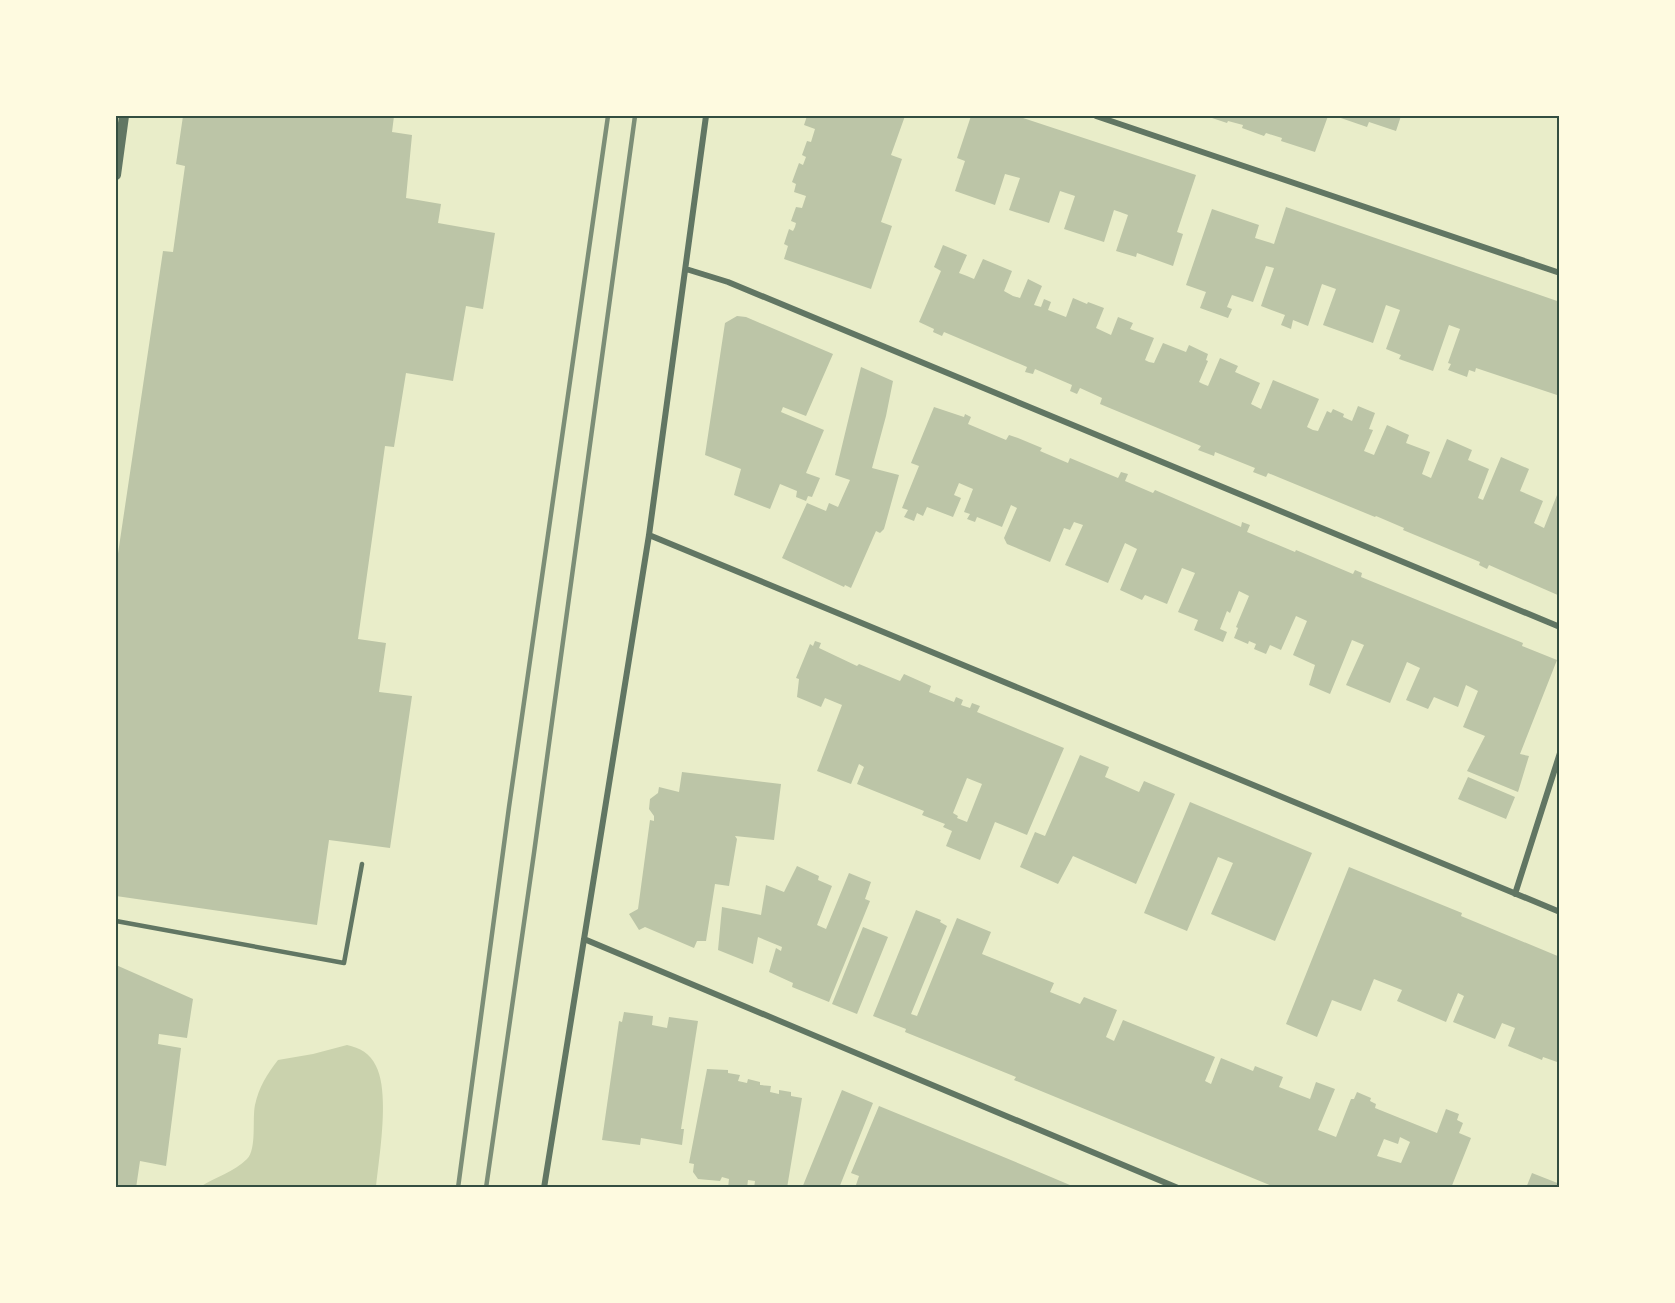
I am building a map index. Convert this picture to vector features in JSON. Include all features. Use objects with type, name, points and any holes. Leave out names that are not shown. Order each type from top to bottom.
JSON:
[{"type":"street","points":[[116,175],[124,116]]},
{"type":"street","points":[[544,1188],[649,535],[706,116]]},
{"type":"street","points":[[1096,116],[1560,273]]},
{"type":"street","points":[[686,268],[728,282],[1560,627]]},
{"type":"street","points":[[649,535],[1560,912]]},
{"type":"street","points":[[1515,894],[1560,753]]},
{"type":"street","points":[[584,939],[1178,1188]]},
{"type":"lane","points":[[116,921],[344,963],[362,864]]},
{"type":"green space","points":[[347,1045],[368,1054],[374,1061],[380,1078],[383,1108],[376,1187],[200,1187],[247,1159],[252,1148],[257,1098],[270,1070],[278,1060]]},
{"type":"building","points":[[183,116],[394,116],[392,132],[412,135],[406,198],[441,204],[438,223],[495,233],[483,309],[466,306],[453,381],[406,373],[394,447],[385,446],[358,639],[386,643],[379,692],[412,696],[390,848],[329,840],[317,925],[116,896],[116,567],[163,251],[173,252],[185,166],[176,164]]},
{"type":"building","points":[[807,116],[905,116],[891,155],[902,159],[881,222],[892,226],[871,289],[784,259],[788,246],[784,244],[789,229],[793,231],[796,223],[791,221],[796,207],[802,208],[806,196],[794,192],[796,184],[792,182],[799,163],[803,165],[806,157],[802,155],[807,141],[811,142],[815,129],[804,125]]},
{"type":"building","points":[[971,116],[1017,116],[1196,175],[1177,232],[1183,234],[1173,266],[1137,253],[1136,257],[1116,251],[1128,215],[1120,212],[1114,210],[1104,242],[1064,229],[1075,196],[1060,191],[1049,223],[1009,210],[1020,178],[1005,174],[995,205],[955,191],[965,161],[957,158]]},
{"type":"building","points":[[1206,116],[1328,116],[1315,152],[1281,141],[1282,138],[1266,133],[1264,136],[1242,128],[1243,125],[1228,121],[1227,123]]},
{"type":"building","points":[[1335,116],[1401,116],[1396,131],[1369,122],[1367,127]]},
{"type":"building","points":[[1286,207],[1560,302],[1560,396],[1476,368],[1475,372],[1469,370],[1467,377],[1448,370],[1451,364],[1448,363],[1460,329],[1449,325],[1433,371],[1399,359],[1401,355],[1386,349],[1400,310],[1386,305],[1373,343],[1323,325],[1336,289],[1322,284],[1308,326],[1293,320],[1291,329],[1281,325],[1285,315],[1261,306],[1274,268],[1266,266],[1253,302],[1232,295],[1227,307],[1232,309],[1228,318],[1200,308],[1206,292],[1186,285],[1212,209],[1259,225],[1255,238],[1274,244]]},
{"type":"building","points":[[943,245],[967,255],[959,273],[974,279],[983,259],[1012,271],[1004,291],[1013,296],[1020,298],[1028,279],[1042,286],[1034,305],[1041,307],[1044,299],[1051,302],[1048,310],[1066,317],[1073,298],[1104,308],[1096,328],[1111,335],[1118,317],[1133,323],[1130,329],[1154,338],[1145,360],[1149,362],[1154,363],[1163,343],[1186,352],[1189,345],[1208,354],[1206,360],[1208,361],[1199,382],[1208,386],[1220,358],[1238,366],[1235,372],[1260,383],[1251,404],[1261,409],[1273,380],[1319,399],[1307,427],[1313,430],[1318,431],[1327,411],[1331,413],[1333,409],[1352,421],[1358,406],[1375,413],[1369,429],[1373,430],[1364,451],[1374,455],[1387,425],[1409,435],[1406,443],[1430,452],[1422,474],[1431,478],[1447,439],[1472,450],[1468,460],[1489,469],[1478,498],[1483,500],[1501,457],[1529,469],[1520,491],[1543,501],[1534,523],[1544,528],[1557,495],[1560,496],[1560,596],[1489,565],[1487,569],[1479,565],[1480,562],[1403,530],[1404,528],[1376,516],[1268,473],[1266,477],[1253,472],[1255,468],[1215,452],[1214,456],[1198,450],[1201,446],[1100,404],[1102,398],[1080,388],[1077,394],[1070,391],[1072,385],[1035,369],[1033,374],[1025,372],[1027,367],[944,332],[942,336],[933,332],[934,329],[919,322],[941,271],[934,267]]},
{"type":"building","points":[[737,316],[746,317],[833,354],[806,416],[783,407],[781,412],[824,430],[806,473],[820,478],[812,497],[808,496],[806,501],[796,497],[797,491],[780,484],[770,509],[734,495],[741,469],[705,455],[725,323]]},
{"type":"building","points":[[861,367],[893,381],[872,468],[899,475],[884,529],[880,533],[876,531],[851,588],[845,585],[844,587],[782,558],[807,503],[826,511],[829,503],[838,507],[850,480],[835,475]]},
{"type":"building","points":[[934,407],[964,417],[965,414],[971,417],[968,424],[1006,440],[1009,435],[1018,438],[1068,463],[1070,458],[1118,478],[1121,472],[1128,474],[1125,481],[1153,493],[1155,490],[1241,527],[1242,522],[1250,525],[1247,532],[1353,574],[1355,570],[1362,573],[1361,577],[1523,643],[1522,646],[1557,660],[1520,754],[1529,756],[1518,792],[1467,771],[1485,736],[1463,727],[1478,691],[1466,685],[1458,707],[1434,697],[1428,709],[1406,700],[1420,668],[1407,662],[1390,703],[1346,685],[1364,645],[1352,640],[1330,694],[1309,685],[1315,665],[1293,655],[1307,621],[1296,616],[1281,650],[1270,645],[1266,654],[1254,649],[1256,644],[1249,641],[1248,644],[1234,638],[1238,628],[1236,627],[1249,596],[1239,591],[1220,629],[1227,632],[1223,642],[1194,630],[1198,620],[1178,612],[1195,573],[1182,568],[1167,604],[1145,595],[1142,600],[1120,590],[1137,549],[1125,543],[1108,583],[1065,565],[1083,525],[1074,522],[1070,530],[1064,528],[1050,562],[1007,544],[1004,538],[1017,508],[1011,505],[1002,527],[977,517],[975,522],[967,519],[970,514],[964,512],[973,489],[959,483],[954,495],[961,498],[953,517],[927,507],[923,516],[917,513],[914,521],[904,517],[908,510],[902,508],[919,466],[911,463]]},
{"type":"building","points":[[815,641],[821,643],[819,648],[857,666],[859,664],[900,681],[904,674],[931,686],[929,692],[954,702],[956,697],[963,700],[961,705],[970,708],[972,703],[980,706],[977,712],[1064,748],[1027,835],[995,822],[980,860],[946,846],[952,831],[943,827],[945,824],[922,815],[924,811],[857,784],[864,767],[859,764],[851,784],[817,771],[842,705],[825,698],[821,707],[797,697],[799,679],[796,678],[810,644],[813,646]],"holes":[[[967,778],[982,784],[967,822],[957,818],[958,816],[953,813]]]},
{"type":"building","points":[[1080,755],[1109,767],[1105,777],[1139,792],[1144,781],[1175,794],[1136,884],[1073,856],[1058,884],[1020,867],[1035,832],[1045,836]]},
{"type":"building","points":[[682,772],[781,784],[774,840],[735,836],[737,839],[729,886],[715,884],[706,941],[697,941],[694,948],[645,927],[639,930],[629,914],[638,909],[650,820],[654,821],[654,816],[649,809],[650,799],[658,793],[659,787],[679,792]]},
{"type":"building","points":[[1468,777],[1515,797],[1506,819],[1458,799]]},
{"type":"building","points":[[1190,802],[1312,853],[1275,941],[1211,914],[1233,863],[1218,857],[1187,931],[1144,913]]},
{"type":"building","points":[[797,866],[819,876],[818,880],[832,886],[817,925],[826,929],[849,873],[871,882],[865,899],[870,901],[829,1002],[792,987],[793,983],[769,972],[776,948],[781,951],[782,947],[758,937],[753,964],[718,950],[722,907],[761,915],[766,885],[784,892]]},
{"type":"building","points":[[1349,867],[1462,913],[1461,916],[1560,957],[1560,1063],[1543,1057],[1542,1060],[1508,1046],[1515,1028],[1502,1023],[1495,1039],[1453,1022],[1464,996],[1458,993],[1446,1022],[1397,1001],[1402,990],[1374,979],[1361,1011],[1332,1000],[1317,1037],[1286,1024]]},
{"type":"building","points":[[916,910],[941,920],[940,922],[947,926],[911,1014],[917,1016],[957,918],[991,932],[982,954],[1054,983],[1050,992],[1080,1004],[1084,997],[1117,1010],[1106,1037],[1114,1041],[1123,1020],[1215,1057],[1205,1081],[1211,1084],[1221,1058],[1253,1071],[1255,1066],[1283,1077],[1279,1087],[1310,1099],[1316,1082],[1335,1089],[1318,1130],[1336,1137],[1351,1099],[1354,1099],[1357,1092],[1371,1098],[1370,1101],[1376,1104],[1375,1108],[1437,1133],[1446,1109],[1459,1114],[1457,1120],[1463,1123],[1459,1133],[1471,1138],[1451,1188],[1277,1188],[1014,1080],[1016,1077],[905,1032],[906,1029],[873,1016]],"holes":[[[1400,1137],[1410,1142],[1401,1163],[1377,1156],[1384,1139],[1398,1144]]]},
{"type":"building","points":[[863,927],[888,937],[857,1014],[832,1004]]},
{"type":"building","points":[[116,965],[193,999],[187,1038],[159,1034],[158,1044],[181,1048],[166,1166],[140,1161],[136,1188],[116,1188]]},
{"type":"building","points":[[624,1012],[653,1016],[652,1025],[667,1028],[669,1017],[698,1021],[681,1129],[684,1129],[682,1145],[641,1138],[640,1145],[602,1140],[619,1021],[622,1022]]},
{"type":"building","points":[[707,1069],[728,1070],[728,1073],[740,1075],[738,1081],[747,1083],[748,1079],[760,1082],[760,1085],[771,1086],[770,1092],[779,1094],[779,1090],[791,1092],[791,1096],[802,1098],[787,1188],[754,1188],[755,1181],[748,1180],[747,1188],[728,1188],[729,1179],[722,1177],[720,1181],[698,1179],[693,1172],[694,1164],[689,1163]]},
{"type":"building","points":[[842,1090],[873,1103],[839,1188],[802,1188]]},
{"type":"building","points":[[879,1106],[1077,1188],[855,1188],[859,1176],[851,1173]]},
{"type":"building","points":[[1532,1173],[1560,1184],[1560,1188],[1526,1188]]},
{"type":"railway","points":[[458,1188],[509,807],[608,116]]},
{"type":"railway","points":[[486,1188],[635,116]]}]
